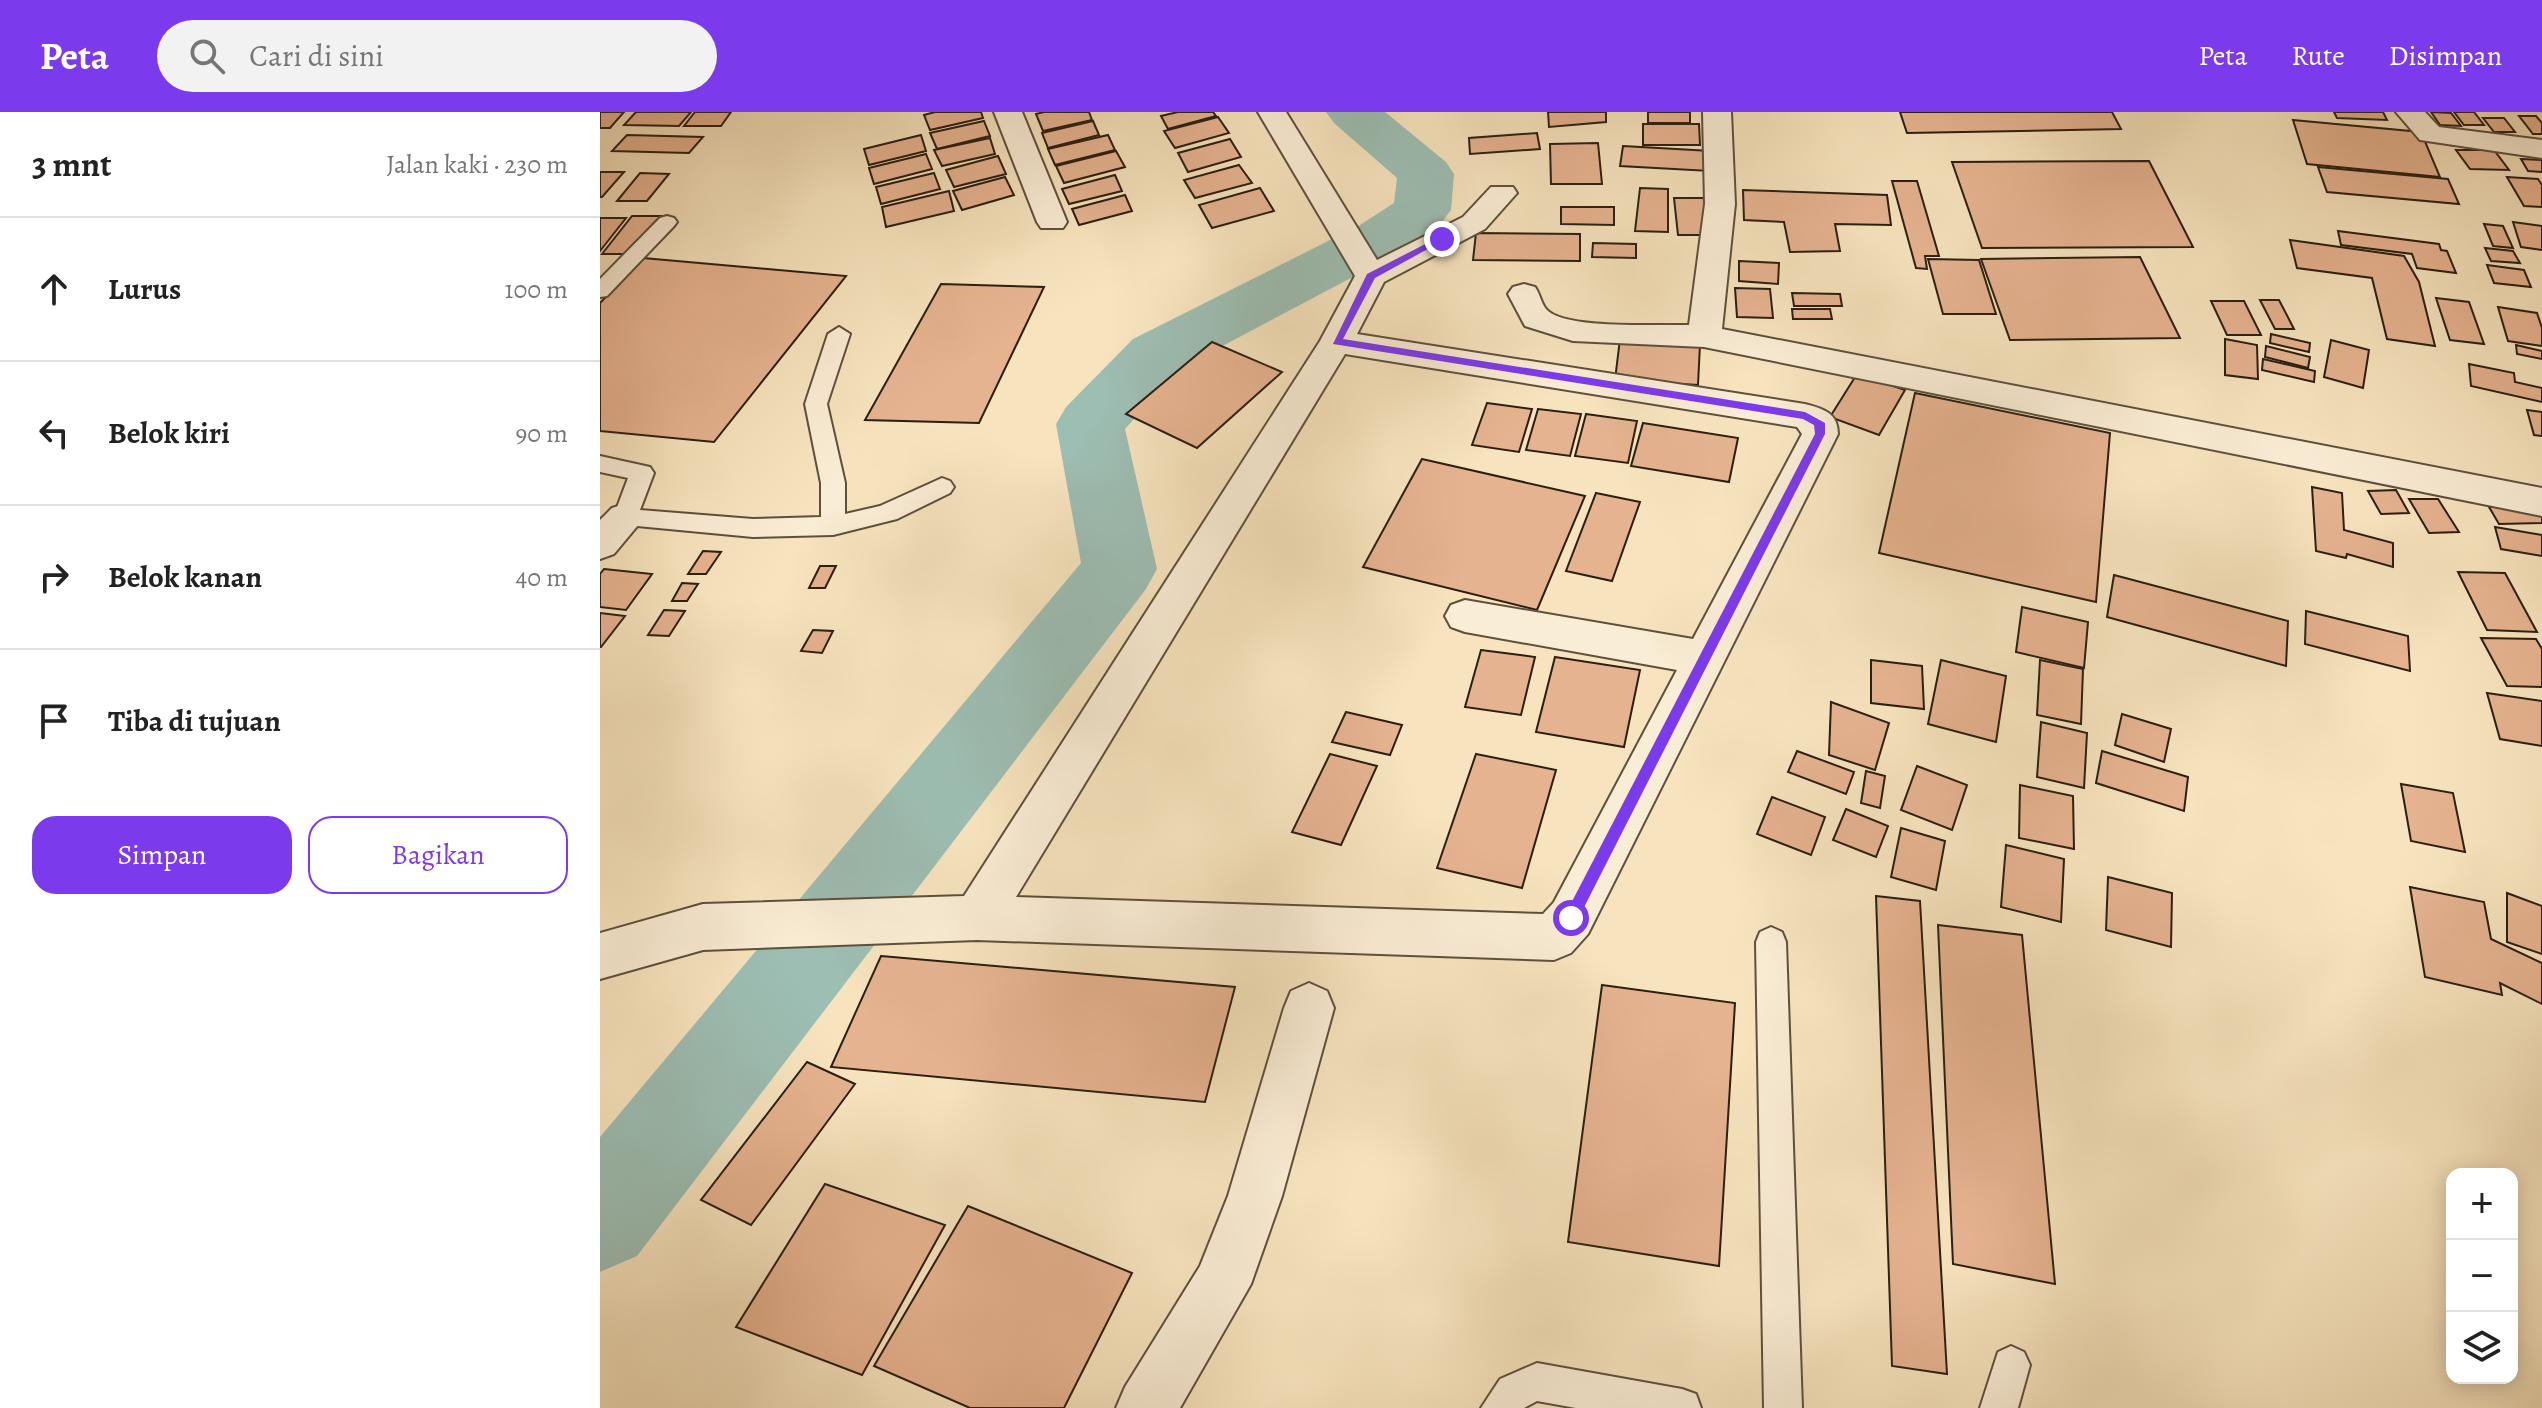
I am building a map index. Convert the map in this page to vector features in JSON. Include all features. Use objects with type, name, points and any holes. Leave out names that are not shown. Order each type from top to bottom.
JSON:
[{"type":"street","points":[[1008,112],[1052,222]]},
{"type":"street","points":[[1272,112],[1368,271]]},
{"type":"street","points":[[1704,336],[1720,204],[1717,112]]},
{"type":"street","points":[[2410,112],[2430,134],[2542,149]]},
{"type":"street","points":[[977,918],[1336,342],[1368,271],[1474,223],[1502,193]]},
{"type":"street","points":[[1524,294],[1530,313],[1539,321],[1567,330],[1704,336],[2542,502]]},
{"type":"street","points":[[600,956],[703,927],[977,918],[1554,937],[1571,918],[1820,434],[1820,423],[1805,416],[1336,342]]},
{"type":"street","points":[[1465,616],[1704,658]]},
{"type":"street","points":[[1146,1408],[1222,1284],[1255,1196],[1309,1008]]},
{"type":"lane","points":[[600,291],[667,222]]},
{"type":"lane","points":[[833,526],[833,483],[816,404],[839,334]]},
{"type":"lane","points":[[600,464],[642,473],[612,531],[779,530],[833,526],[884,514],[942,487]]},
{"type":"lane","points":[[1771,942],[1783,1408]]},
{"type":"lane","points":[[1999,1408],[2011,1365]]},
{"type":"lane","points":[[1500,1408],[1513,1392],[1537,1382],[1682,1408]]},
{"type":"building","points":[[600,112],[624,112],[610,128],[600,128]]},
{"type":"building","points":[[636,112],[691,112],[679,126],[624,125]]},
{"type":"building","points":[[695,112],[731,112],[721,126],[684,126]]},
{"type":"building","points":[[935,112],[981,112],[983,118],[930,130],[924,115]]},
{"type":"building","points":[[1089,112],[1092,120],[1043,131],[1036,114]]},
{"type":"building","points":[[1178,112],[1213,112],[1216,116],[1168,129],[1161,116]]},
{"type":"building","points":[[1548,112],[1606,112],[1606,122],[1549,127]]},
{"type":"building","points":[[1648,112],[1690,112],[1690,123],[1648,123]]},
{"type":"building","points":[[1900,112],[2112,112],[2121,129],[1907,133]]},
{"type":"building","points":[[2334,112],[2383,112],[2387,120],[2337,118]]},
{"type":"building","points":[[2431,112],[2451,113],[2461,126],[2440,125]]},
{"type":"building","points":[[2454,112],[2474,112],[2484,125],[2464,125]]},
{"type":"building","points":[[2519,116],[2536,116],[2542,123],[2542,134],[2533,134]]},
{"type":"building","points":[[1218,117],[1229,133],[1175,148],[1164,131]]},
{"type":"building","points":[[2483,118],[2504,118],[2515,132],[2494,132]]},
{"type":"building","points":[[2293,120],[2421,132],[2440,177],[2307,164]]},
{"type":"building","points":[[984,121],[990,136],[937,149],[930,133]]},
{"type":"building","points":[[1093,121],[1099,135],[1048,148],[1042,133]]},
{"type":"building","points":[[1643,124],[1699,124],[1700,145],[1643,145]]},
{"type":"building","points":[[1537,133],[1540,149],[1470,154],[1469,138]]},
{"type":"building","points":[[627,135],[703,137],[689,153],[612,151]]},
{"type":"building","points":[[921,135],[926,151],[869,165],[864,149]]},
{"type":"building","points":[[1108,135],[1115,150],[1055,165],[1048,149]]},
{"type":"building","points":[[990,138],[995,154],[942,166],[934,150]]},
{"type":"building","points":[[1230,139],[1241,157],[1188,172],[1178,153]]},
{"type":"building","points":[[1598,143],[1602,184],[1551,184],[1550,144]]},
{"type":"building","points":[[1623,146],[1711,151],[1710,171],[1620,166]]},
{"type":"building","points":[[2456,150],[2494,150],[2509,170],[2470,169]]},
{"type":"building","points":[[1116,151],[1125,167],[1064,183],[1056,166]]},
{"type":"building","points":[[926,154],[932,169],[874,184],[869,168]]},
{"type":"building","points":[[998,156],[1006,174],[954,187],[946,170]]},
{"type":"building","points":[[2521,159],[2542,160],[2542,172],[2528,171]]},
{"type":"building","points":[[2149,161],[2193,247],[1982,248],[1952,162]]},
{"type":"building","points":[[1239,165],[1252,183],[1195,198],[1184,180]]},
{"type":"building","points":[[2318,167],[2448,179],[2459,204],[2327,192]]},
{"type":"building","points":[[600,172],[624,172],[602,197],[600,197]]},
{"type":"building","points":[[640,173],[669,174],[647,201],[617,201]]},
{"type":"building","points":[[934,173],[940,189],[881,204],[876,187]]},
{"type":"building","points":[[1115,175],[1122,191],[1069,204],[1062,189]]},
{"type":"building","points":[[1005,177],[1014,195],[962,210],[953,191]]},
{"type":"building","points":[[2507,177],[2538,179],[2542,185],[2542,207],[2524,206]]},
{"type":"building","points":[[1892,181],[1917,181],[1939,256],[1925,256],[1927,269],[1916,268]]},
{"type":"building","points":[[1260,188],[1274,211],[1212,228],[1199,205]]},
{"type":"building","points":[[1640,188],[1668,189],[1668,232],[1635,231]]},
{"type":"building","points":[[1743,190],[1887,195],[1891,225],[1835,224],[1840,251],[1790,252],[1784,222],[1744,220]]},
{"type":"building","points":[[949,191],[954,211],[886,227],[882,207]]},
{"type":"building","points":[[1125,195],[1132,211],[1079,225],[1072,209]]},
{"type":"building","points":[[1674,198],[1705,198],[1710,235],[1678,235]]},
{"type":"building","points":[[1561,207],[1614,207],[1614,225],[1561,224]]},
{"type":"building","points":[[632,216],[661,216],[631,254],[602,254]]},
{"type":"building","points":[[600,218],[626,218],[600,251]]},
{"type":"building","points":[[2513,222],[2542,226],[2542,250],[2521,247]]},
{"type":"building","points":[[2484,224],[2503,226],[2513,248],[2493,246]]},
{"type":"building","points":[[2338,231],[2439,244],[2441,250],[2447,251],[2456,273],[2417,268],[2412,254],[2341,245]]},
{"type":"building","points":[[1476,233],[1580,234],[1580,261],[1473,260]]},
{"type":"building","points":[[2290,240],[2404,256],[2419,282],[2435,346],[2387,339],[2372,278],[2297,268]]},
{"type":"building","points":[[1593,243],[1636,244],[1636,258],[1592,257]]},
{"type":"building","points":[[2485,248],[2513,251],[2520,263],[2491,261]]},
{"type":"building","points":[[2140,257],[2180,338],[2010,340],[1981,259]]},
{"type":"building","points":[[643,258],[846,276],[714,442],[600,431],[600,303]]},
{"type":"building","points":[[1928,259],[1979,260],[1996,314],[1943,314]]},
{"type":"building","points":[[1739,261],[1779,263],[1778,284],[1739,281]]},
{"type":"building","points":[[2487,265],[2524,270],[2531,287],[2494,283]]},
{"type":"building","points":[[941,284],[1044,287],[979,423],[865,420]]},
{"type":"building","points":[[1735,288],[1770,289],[1773,318],[1737,317]]},
{"type":"building","points":[[1792,293],[1840,294],[1842,306],[1794,306]]},
{"type":"building","points":[[2436,298],[2469,302],[2484,344],[2450,340]]},
{"type":"building","points":[[2260,300],[2279,300],[2294,329],[2275,329]]},
{"type":"building","points":[[2211,301],[2244,301],[2261,335],[2227,335]]},
{"type":"building","points":[[2498,307],[2537,313],[2542,328],[2542,346],[2508,341]]},
{"type":"building","points":[[1792,309],[1830,309],[1832,319],[1793,319]]},
{"type":"building","points":[[2271,334],[2310,343],[2309,352],[2270,343]]},
{"type":"building","points":[[1620,339],[1700,344],[1698,385],[1615,380]]},
{"type":"building","points":[[2225,339],[2257,345],[2258,379],[2225,375]]},
{"type":"building","points":[[2331,340],[2369,350],[2363,388],[2324,377]]},
{"type":"building","points":[[1212,342],[1282,372],[1197,448],[1126,414]]},
{"type":"building","points":[[2516,345],[2542,351],[2542,359],[2517,354]]},
{"type":"building","points":[[2266,346],[2310,357],[2308,368],[2265,357]]},
{"type":"building","points":[[2263,359],[2315,371],[2314,382],[2262,370]]},
{"type":"building","points":[[2469,364],[2514,373],[2515,382],[2542,388],[2542,402],[2471,386]]},
{"type":"building","points":[[1857,374],[1905,390],[1879,435],[1830,417]]},
{"type":"building","points":[[1915,393],[2110,433],[2096,602],[1879,553]]},
{"type":"building","points":[[1487,403],[1532,409],[1519,452],[1472,445]]},
{"type":"building","points":[[1538,409],[1581,414],[1570,456],[1526,450]]},
{"type":"building","points":[[2527,410],[2542,412],[2542,436],[2534,435]]},
{"type":"building","points":[[1586,414],[1637,421],[1628,463],[1575,456]]},
{"type":"building","points":[[1643,423],[1738,438],[1729,482],[1631,466]]},
{"type":"building","points":[[1422,459],[1585,496],[1537,610],[1363,567]]},
{"type":"building","points":[[2312,487],[2342,493],[2344,530],[2393,543],[2393,567],[2347,554],[2346,558],[2316,551]]},
{"type":"building","points":[[2396,490],[2409,513],[2381,514],[2368,491]]},
{"type":"building","points":[[1596,493],[1640,502],[1612,581],[1566,571]]},
{"type":"building","points":[[2409,499],[2438,499],[2459,532],[2429,533]]},
{"type":"building","points":[[2489,507],[2542,507],[2542,523],[2499,524]]},
{"type":"building","points":[[2495,527],[2542,535],[2542,556],[2501,549]]},
{"type":"building","points":[[703,551],[721,552],[706,574],[688,574]]},
{"type":"building","points":[[820,566],[836,566],[825,588],[809,588]]},
{"type":"building","points":[[604,569],[652,574],[626,610],[600,607],[600,574]]},
{"type":"building","points":[[2458,572],[2505,573],[2537,632],[2487,630]]},
{"type":"building","points":[[2114,575],[2288,621],[2286,666],[2107,617]]},
{"type":"building","points":[[682,583],[698,584],[687,601],[672,601]]},
{"type":"building","points":[[2022,607],[2088,622],[2084,668],[2016,652]]},
{"type":"building","points":[[664,610],[685,611],[669,636],[648,635]]},
{"type":"building","points":[[2306,611],[2408,636],[2410,671],[2305,644]]},
{"type":"building","points":[[600,613],[625,616],[601,647],[600,647]]},
{"type":"building","points":[[813,630],[833,631],[822,653],[801,651]]},
{"type":"building","points":[[2481,638],[2536,639],[2542,649],[2542,687],[2507,686]]},
{"type":"building","points":[[1481,650],[1535,657],[1521,715],[1465,707]]},
{"type":"building","points":[[1555,657],[1640,670],[1624,747],[1536,732]]},
{"type":"building","points":[[1871,660],[1922,666],[1924,709],[1871,703]]},
{"type":"building","points":[[1941,660],[2006,676],[1996,742],[1928,724]]},
{"type":"building","points":[[2040,660],[2083,669],[2081,724],[2037,715]]},
{"type":"building","points":[[2487,693],[2542,701],[2542,746],[2500,739]]},
{"type":"building","points":[[1831,702],[1889,723],[1875,770],[1829,755]]},
{"type":"building","points":[[1346,712],[1402,725],[1390,755],[1332,742]]},
{"type":"building","points":[[2122,714],[2171,729],[2164,762],[2115,745]]},
{"type":"building","points":[[2041,722],[2087,733],[2084,788],[2037,777]]},
{"type":"building","points":[[1797,751],[1854,772],[1846,794],[1788,772]]},
{"type":"building","points":[[2102,751],[2188,777],[2184,811],[2096,783]]},
{"type":"building","points":[[1330,754],[1377,766],[1341,845],[1292,832]]},
{"type":"building","points":[[1476,754],[1556,770],[1522,888],[1437,868]]},
{"type":"building","points":[[1917,766],[1967,785],[1952,830],[1901,810]]},
{"type":"building","points":[[1866,771],[1885,776],[1880,808],[1861,803]]},
{"type":"building","points":[[2401,784],[2453,793],[2465,852],[2411,841]]},
{"type":"building","points":[[2020,785],[2073,796],[2074,849],[2019,838]]},
{"type":"building","points":[[1772,797],[1825,817],[1811,855],[1757,834]]},
{"type":"building","points":[[1846,809],[1888,826],[1876,857],[1833,840]]},
{"type":"building","points":[[1901,828],[1945,841],[1936,890],[1891,877]]},
{"type":"building","points":[[2006,845],[2064,859],[2061,922],[2001,907]]},
{"type":"building","points":[[2108,877],[2172,893],[2171,947],[2106,930]]},
{"type":"building","points":[[2410,887],[2484,902],[2491,939],[2542,963],[2542,1004],[2500,983],[2502,995],[2425,977]]},
{"type":"building","points":[[2507,893],[2542,906],[2542,954],[2507,942]]},
{"type":"building","points":[[1876,896],[1920,901],[1947,1374],[1892,1366]]},
{"type":"building","points":[[1938,925],[2022,935],[2055,1284],[1953,1264]]},
{"type":"building","points":[[881,956],[1235,987],[1205,1102],[831,1067]]},
{"type":"building","points":[[1602,985],[1735,1003],[1719,1266],[1568,1242]]},
{"type":"building","points":[[807,1062],[855,1084],[751,1225],[701,1200]]},
{"type":"building","points":[[825,1184],[945,1225],[862,1375],[736,1327]]},
{"type":"building","points":[[968,1206],[1132,1273],[1064,1408],[970,1408],[874,1366]]},
{"type":"waterway","points":[[600,1219],[1120,569],[1090,424],[1156,354],[1381,238],[1422,210],[1426,174],[1353,112]]},
{"type":"route","points":[[1442,239],[1371,276],[1336,342],[1805,416],[1820,423],[1820,434],[1571,918]]}]
